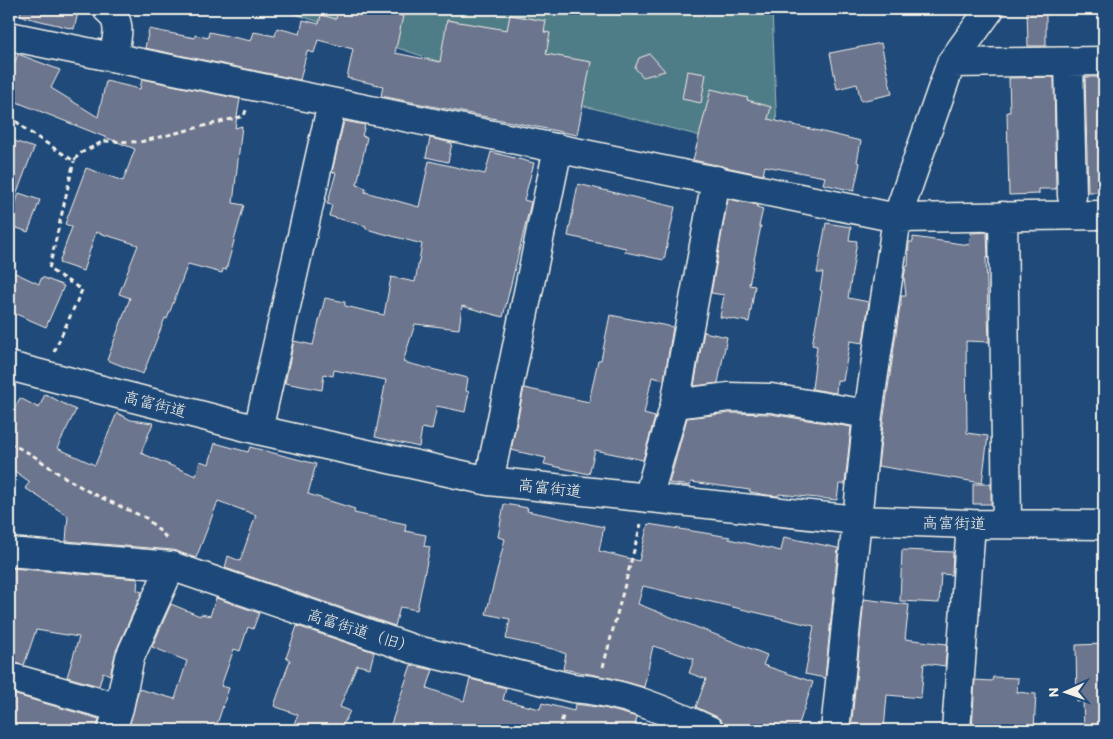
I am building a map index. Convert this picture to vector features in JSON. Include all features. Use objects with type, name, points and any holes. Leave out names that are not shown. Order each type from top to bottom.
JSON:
[{"type":"street","points":[[106,9],[115,16],[118,30],[114,56]]},
{"type":"street","points":[[836,730],[868,414],[897,218],[951,63],[990,9]]},
{"type":"street","points":[[9,36],[897,218],[1104,215]]},
{"type":"street","points":[[951,63],[1104,61]]},
{"type":"street","points":[[1069,62],[1072,196]]},
{"type":"street","points":[[258,430],[332,103]]},
{"type":"street","points":[[489,481],[558,148]]},
{"type":"street","points":[[648,498],[675,404],[716,180]]},
{"type":"street","points":[[1003,216],[1007,524]]},
{"type":"street","name":"高富街道","points":[[9,366],[258,430],[489,481],[857,520],[971,524],[1104,525]]},
{"type":"street","points":[[675,404],[729,397],[771,398],[868,414]]},
{"type":"street","points":[[956,730],[971,524]]},
{"type":"street","name":"高富街道（旧）","points":[[9,552],[175,568],[413,649],[572,688],[597,690],[662,709],[709,730]]},
{"type":"street","points":[[9,677],[116,719],[130,657],[175,568]]},
{"type":"path","points":[[44,376],[82,290],[49,269],[74,161],[79,154],[104,141],[140,142],[244,116],[252,86]]},
{"type":"path","points":[[9,115],[26,130],[74,161]]},
{"type":"path","points":[[9,443],[31,454],[91,493],[146,518],[181,552],[175,568]]},
{"type":"path","points":[[597,690],[648,498]]},
{"type":"green space","points":[[264,9],[772,9],[778,156],[534,93],[289,12]]},
{"type":"building","points":[[21,9],[79,9],[74,29],[20,16]]},
{"type":"building","points":[[338,9],[366,16],[367,10],[376,12],[377,10],[403,16],[395,53],[440,62],[447,20],[507,30],[510,15],[546,21],[544,32],[550,33],[546,54],[591,62],[577,135],[381,96],[383,86],[347,78],[353,49],[318,40],[314,53],[307,51],[300,80],[145,48],[149,29],[195,38],[195,35],[208,38],[209,32],[251,41],[254,32],[275,36],[277,28],[300,34],[303,20],[319,24],[321,15],[336,19]]},
{"type":"building","points":[[1027,9],[1046,9],[1046,46],[1028,46]]},
{"type":"building","points":[[881,43],[892,94],[861,101],[857,84],[837,89],[830,53]]},
{"type":"building","points":[[18,54],[60,70],[51,88],[98,117],[106,81],[140,89],[142,79],[240,99],[235,128],[242,126],[233,203],[244,205],[226,270],[223,269],[222,273],[188,264],[143,374],[107,360],[130,298],[119,294],[138,245],[96,232],[83,271],[59,263],[72,227],[65,224],[86,168],[123,181],[135,149],[9,99],[9,78]]},
{"type":"building","points":[[650,54],[665,71],[643,77],[635,68],[639,58]]},
{"type":"building","points":[[687,71],[706,74],[701,103],[682,99]]},
{"type":"building","points":[[1054,77],[1056,189],[1039,189],[1039,194],[1009,195],[1007,112],[1010,112],[1009,78]]},
{"type":"building","points":[[1085,77],[1104,77],[1104,192],[1088,192]]},
{"type":"building","points":[[711,89],[748,98],[747,100],[771,107],[768,119],[861,141],[857,162],[860,163],[854,191],[823,184],[825,177],[765,166],[763,175],[693,160]]},
{"type":"building","points":[[344,121],[365,125],[362,136],[367,137],[357,185],[366,188],[365,192],[419,207],[429,161],[485,174],[491,152],[534,163],[524,200],[531,202],[503,317],[462,306],[459,329],[415,324],[403,362],[468,378],[466,391],[469,392],[465,412],[437,406],[432,430],[422,428],[419,447],[375,437],[386,380],[334,370],[333,376],[324,374],[322,390],[285,383],[294,341],[313,345],[325,298],[345,302],[345,306],[384,315],[391,277],[415,282],[422,244],[366,229],[366,226],[329,216],[332,205],[327,204],[336,173],[332,172]]},
{"type":"building","points":[[430,138],[452,143],[448,162],[426,157]]},
{"type":"building","points":[[9,139],[34,148],[10,211],[9,210]]},
{"type":"building","points":[[578,184],[675,207],[664,260],[625,252],[626,248],[568,236]]},
{"type":"building","points":[[19,193],[40,200],[28,232],[9,225]]},
{"type":"building","points":[[728,199],[758,205],[757,207],[763,209],[749,285],[755,286],[749,322],[720,317],[724,295],[711,293]]},
{"type":"building","points":[[826,223],[851,227],[849,240],[857,241],[848,298],[869,302],[863,343],[850,341],[843,381],[837,380],[836,393],[812,389],[817,346],[812,345],[822,291],[820,290],[823,273],[817,273]]},
{"type":"building","points":[[987,232],[989,342],[966,341],[967,433],[988,436],[982,483],[878,466],[901,296],[906,296],[904,277],[906,267],[908,266],[909,242],[913,242],[913,237],[969,245],[971,233]]},
{"type":"building","points":[[9,270],[39,284],[42,277],[64,286],[46,327],[9,311]]},
{"type":"building","points":[[610,315],[673,327],[664,380],[652,377],[644,414],[655,417],[643,460],[595,450],[589,474],[544,464],[546,458],[511,450],[524,388],[589,402],[598,360],[601,360]]},
{"type":"building","points":[[704,332],[727,337],[718,383],[694,386]]},
{"type":"building","points":[[45,394],[76,410],[57,448],[95,465],[117,413],[131,420],[153,423],[141,453],[196,476],[200,461],[209,464],[215,443],[248,452],[250,447],[316,464],[308,494],[355,509],[354,513],[406,524],[405,531],[426,535],[424,546],[430,547],[417,610],[400,607],[395,626],[225,568],[228,556],[240,561],[256,515],[218,501],[196,558],[173,550],[66,541],[68,516],[25,488],[30,482],[9,467],[9,419],[20,398],[39,408]]},
{"type":"building","points":[[730,413],[770,414],[851,427],[845,484],[839,484],[837,500],[779,494],[778,496],[767,495],[750,492],[750,490],[691,482],[690,486],[669,483],[687,418]]},
{"type":"building","points":[[973,484],[991,484],[991,504],[973,504]]},
{"type":"building","points":[[504,504],[528,508],[527,511],[604,527],[599,551],[639,561],[648,524],[730,537],[729,539],[781,551],[784,537],[838,548],[825,678],[805,674],[814,626],[643,586],[638,604],[767,655],[763,665],[813,682],[797,730],[724,730],[721,720],[696,707],[706,679],[689,673],[694,659],[653,646],[644,687],[611,678],[563,669],[566,654],[553,649],[506,639],[510,619],[486,614],[505,539],[498,537]]},
{"type":"building","points":[[902,550],[953,552],[952,575],[941,574],[939,603],[900,601]]},
{"type":"building","points":[[11,568],[138,579],[137,590],[142,592],[116,651],[110,675],[103,672],[99,686],[67,677],[79,637],[36,630],[24,665],[9,662],[9,581]]},
{"type":"building","points":[[216,598],[259,613],[253,629],[248,627],[240,651],[234,649],[221,686],[229,688],[215,730],[128,730],[139,689],[175,699],[187,661],[152,647],[171,604],[200,616],[201,614],[210,616]]},
{"type":"building","points":[[864,599],[909,605],[905,639],[947,644],[945,666],[924,663],[921,698],[887,695],[884,730],[851,730]]},
{"type":"building","points":[[297,626],[374,652],[370,668],[357,665],[340,707],[350,711],[342,727],[339,726],[337,730],[291,730],[298,715],[274,706],[290,660],[286,658]]},
{"type":"building","points":[[1104,644],[1104,730],[1084,730],[1083,701],[1077,702],[1076,645]]},
{"type":"building","points":[[411,665],[433,670],[427,688],[464,701],[470,679],[506,688],[503,700],[540,709],[542,703],[574,711],[575,704],[604,708],[637,717],[634,730],[389,730]]},
{"type":"building","points":[[993,677],[1018,678],[1017,692],[1036,694],[1034,730],[972,730],[975,680],[992,681]]},
{"type":"building","points":[[9,693],[99,719],[97,730],[9,730]]}]
